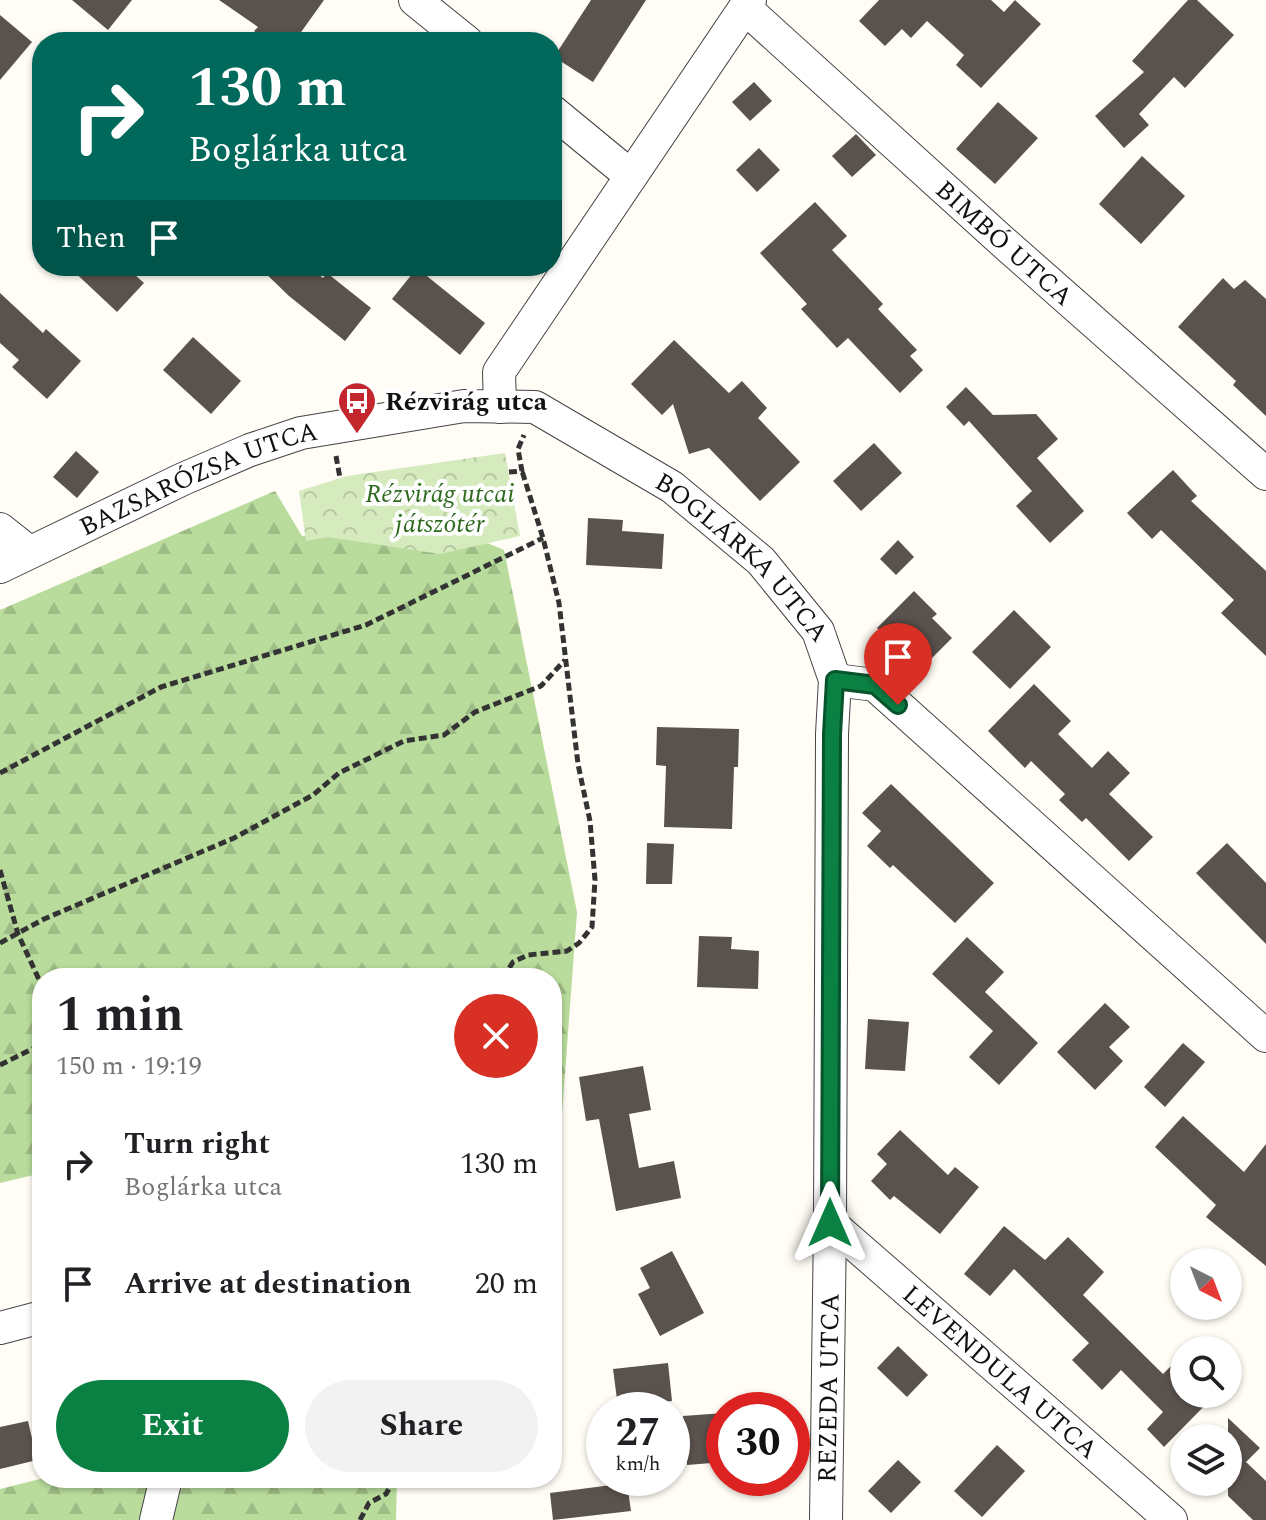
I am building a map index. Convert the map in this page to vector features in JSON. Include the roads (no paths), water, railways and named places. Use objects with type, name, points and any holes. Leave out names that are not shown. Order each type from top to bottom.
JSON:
[{"type":"street","points":[[415,0],[455,32]]},
{"type":"street","points":[[500,407],[499,372],[747,4]]},
{"type":"street","name":"BIMBÓ UTCA","points":[[747,4],[1002,241],[1266,474]]},
{"type":"street","points":[[562,119],[631,176]]},
{"type":"street","name":"BAZSARÓZSA UTCA","points":[[0,567],[183,479],[250,450],[301,433],[464,406],[500,407]]},
{"type":"street","name":"BOGLÁRKA UTCA","points":[[500,407],[535,407],[672,487],[761,561],[818,631],[835,680],[875,685],[1266,1036]]},
{"type":"street","points":[[0,529],[29,552]]},
{"type":"street","name":"REZEDA UTCA","points":[[826,1520],[832,734],[835,680]]},
{"type":"street","name":"LEVENDULA UTCA","points":[[830,1223],[1171,1520]]},
{"type":"street","points":[[0,1328],[32,1320]]},
{"type":"street","points":[[156,1520],[164,1488]]},
{"type":"place","name":"Rézvirág utca","points":[[357,435]]},
{"type":"park label","name":"Rézvirág utcai játszótér","points":[[440,508]]}]
